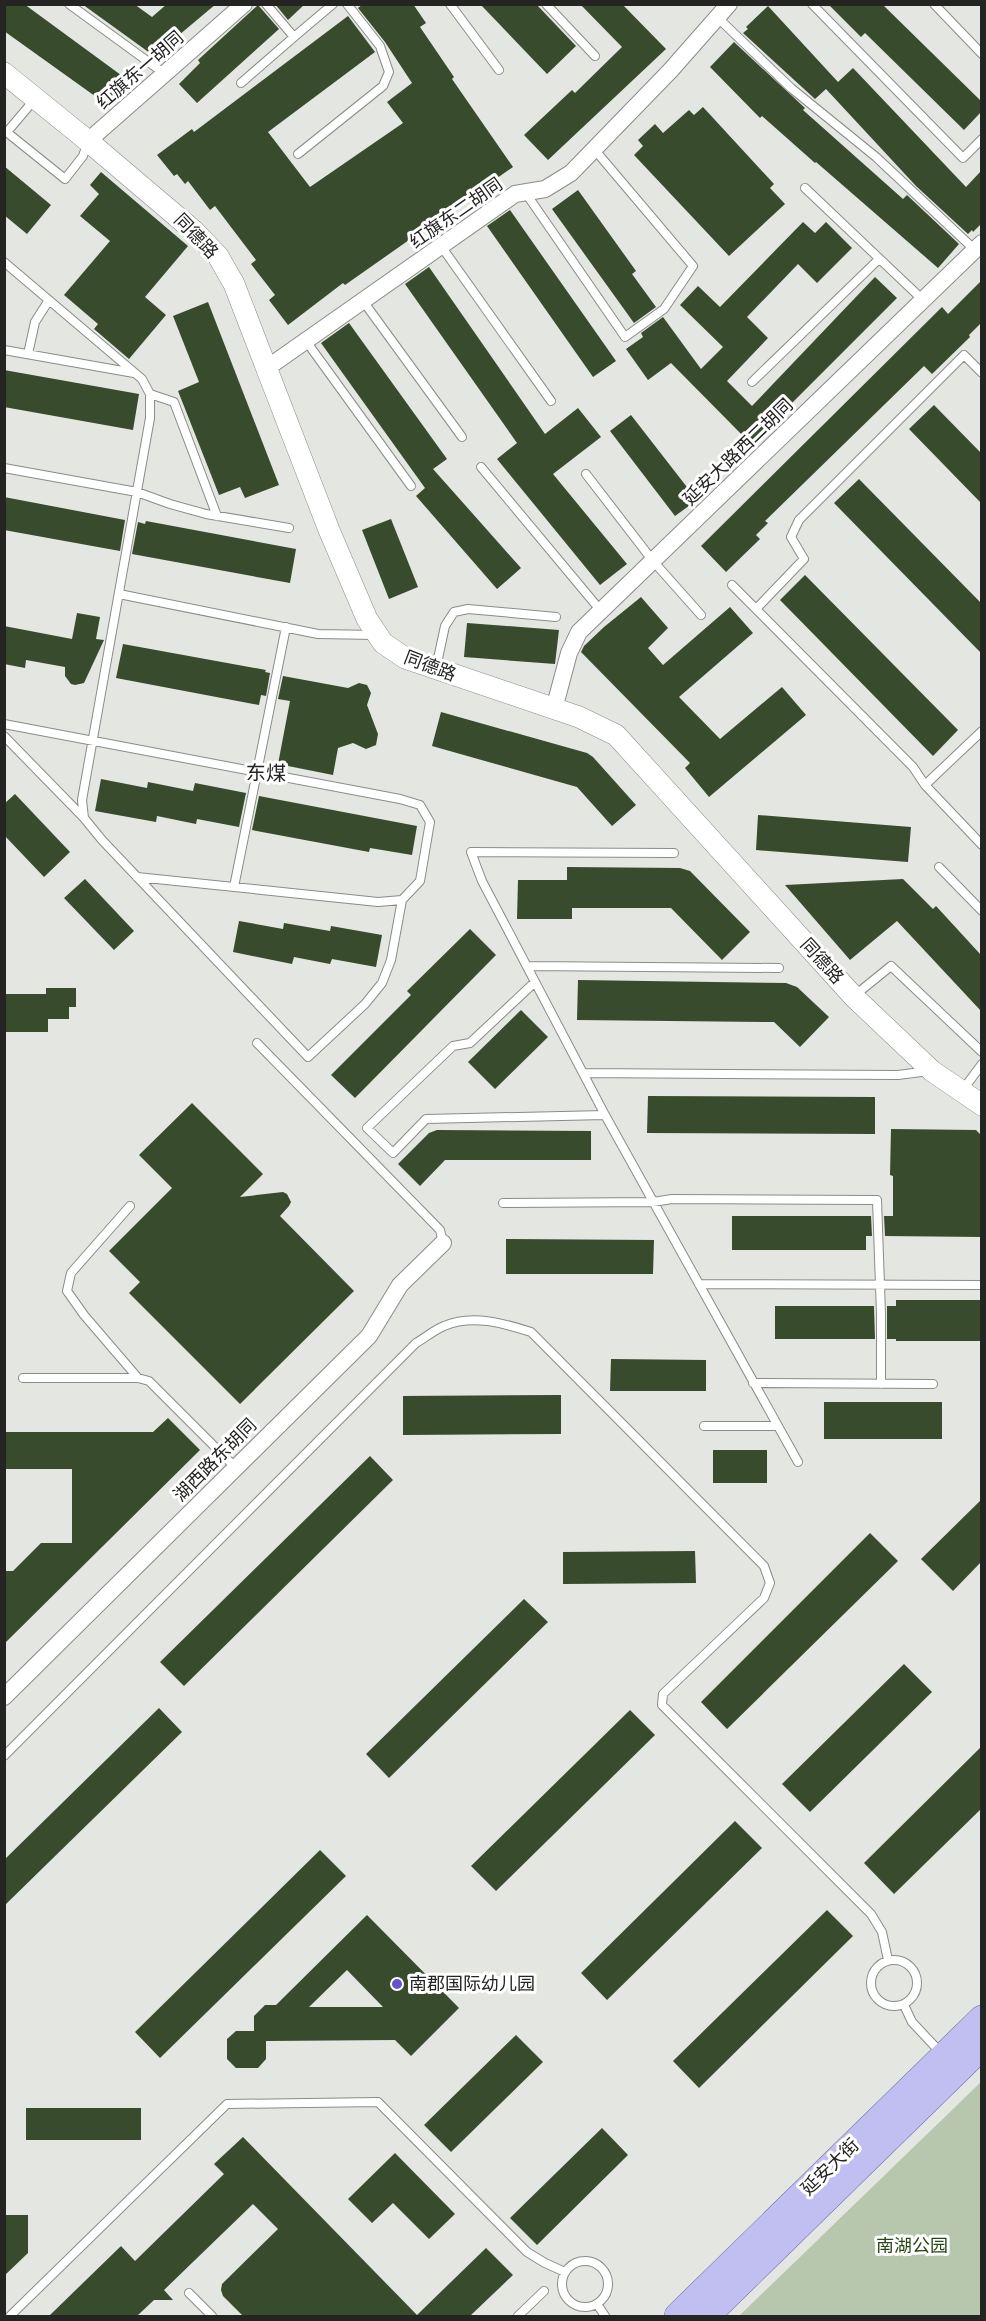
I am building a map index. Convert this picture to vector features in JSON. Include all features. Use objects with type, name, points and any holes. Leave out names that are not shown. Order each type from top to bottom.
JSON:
[{"type":"main road","name":"延安大街","points":[[678,2316],[981,2019]]},
{"type":"main road","name":"延安大街","points":[[706,2316],[981,2046]]},
{"type":"street","name":"红旗东一胡同","points":[[88,141],[244,4]]},
{"type":"street","name":"红旗东二胡同","points":[[267,368],[515,194],[545,189],[571,173],[670,71],[723,10]]},
{"type":"street","name":"同德路","points":[[4,73],[194,231],[218,256],[234,284],[329,530],[367,619],[383,643],[405,658],[579,717],[616,735],[854,996],[932,1071],[981,1105]]},
{"type":"street","name":"延安大路西二胡同","points":[[554,709],[569,653],[579,632],[978,246]]},
{"type":"street","name":"湖西路东胡同","points":[[4,1697],[369,1336],[400,1285],[443,1243]]},
{"type":"lane","points":[[69,4],[165,74]]},
{"type":"lane","points":[[266,4],[294,38]]},
{"type":"lane","points":[[242,83],[333,4]]},
{"type":"lane","points":[[298,154],[383,86],[389,72],[380,46],[347,4]]},
{"type":"lane","points":[[450,4],[499,70]]},
{"type":"lane","points":[[546,4],[595,56]]},
{"type":"lane","points":[[812,4],[963,158],[981,139]]},
{"type":"lane","points":[[934,4],[981,54]]},
{"type":"lane","points":[[723,10],[791,88],[876,157],[978,246]]},
{"type":"lane","points":[[36,98],[6,131],[65,179],[83,156],[88,141]]},
{"type":"lane","points":[[525,192],[625,337],[664,309],[693,266],[594,149]]},
{"type":"lane","points":[[805,188],[923,300]]},
{"type":"lane","points":[[441,246],[551,401]]},
{"type":"lane","points":[[752,382],[879,259]]},
{"type":"lane","points":[[4,262],[142,379],[150,394],[150,418],[82,800],[84,818]]},
{"type":"lane","points":[[28,354],[35,322],[49,300]]},
{"type":"lane","points":[[363,301],[462,437]]},
{"type":"lane","points":[[306,341],[411,486]]},
{"type":"lane","points":[[4,350],[135,373]]},
{"type":"lane","points":[[756,609],[804,559],[790,537],[799,520],[964,355],[981,373]]},
{"type":"lane","points":[[150,394],[174,402],[217,516]]},
{"type":"lane","points":[[481,466],[601,611]]},
{"type":"lane","points":[[4,468],[137,492],[170,504],[217,516],[289,528]]},
{"type":"lane","points":[[586,474],[653,561],[701,615]]},
{"type":"lane","points":[[732,585],[913,767],[925,785],[981,845]]},
{"type":"lane","points":[[119,594],[318,634],[377,635]]},
{"type":"lane","points":[[436,669],[445,626],[454,612],[468,609],[556,617]]},
{"type":"lane","points":[[234,887],[286,627]]},
{"type":"lane","points":[[4,724],[400,799],[420,805],[430,822],[425,859],[420,881],[402,900],[391,960],[382,983],[364,1004],[308,1057],[4,736]]},
{"type":"lane","points":[[925,785],[981,731]]},
{"type":"lane","points":[[674,853],[471,852],[482,881],[605,1115],[798,1462]]},
{"type":"lane","points":[[939,867],[981,911]]},
{"type":"lane","points":[[137,877],[378,902],[402,900]]},
{"type":"lane","points":[[527,966],[779,968]]},
{"type":"lane","points":[[854,996],[891,966],[981,1052]]},
{"type":"lane","points":[[535,982],[470,1043],[453,1046],[367,1128],[393,1153],[426,1119],[605,1115]]},
{"type":"lane","points":[[256,1043],[440,1230],[443,1243]]},
{"type":"lane","points":[[961,1091],[980,1068]]},
{"type":"lane","points":[[583,1073],[898,1075],[932,1071]]},
{"type":"lane","points":[[503,1203],[653,1202],[672,1199],[877,1200],[881,1384]]},
{"type":"lane","points":[[130,1206],[70,1273],[67,1291],[84,1315],[138,1378]]},
{"type":"lane","points":[[699,1284],[981,1285]]},
{"type":"lane","points":[[4,1756],[416,1343],[444,1325],[470,1320],[499,1322],[531,1332],[764,1566],[770,1583],[764,1598],[663,1694],[662,1704],[871,1914],[882,1932],[888,1960]]},
{"type":"lane","points":[[23,1378],[138,1378],[149,1381],[235,1467]]},
{"type":"lane","points":[[753,1383],[933,1384]]},
{"type":"lane","points":[[704,1426],[777,1426]]},
{"type":"lane","points":[[888,1960],[905,1963],[917,1976],[916,1993],[904,2005],[887,2006],[874,1996],[871,1989],[872,1975],[876,1968],[888,1960]]},
{"type":"lane","points":[[904,2005],[912,2022],[944,2055]]},
{"type":"lane","points":[[10,2316],[227,2104],[378,2102],[527,2252],[565,2272]]},
{"type":"lane","points":[[577,2262],[592,2262],[608,2277],[608,2292],[597,2304],[580,2307],[572,2304],[562,2289],[565,2272],[577,2262]]},
{"type":"lane","points":[[518,2316],[544,2291]]},
{"type":"lane","points":[[189,2293],[212,2316]]},
{"type":"lane","points":[[597,2304],[605,2316]]},
{"type":"green space","name":"南湖公园","points":[[981,2082],[981,2316],[739,2316]]},
{"type":"building","points":[[4,4],[24,4],[125,78],[106,104],[4,31]]},
{"type":"building","points":[[82,4],[134,4],[152,17],[167,4],[216,4],[154,56]]},
{"type":"building","points":[[275,4],[305,4],[288,20]]},
{"type":"building","points":[[363,4],[413,4],[426,23],[420,27],[454,77],[452,79],[513,167],[345,285],[343,283],[288,325],[269,300],[275,295],[251,264],[256,260],[215,206],[210,210],[188,181],[185,184],[177,174],[174,176],[157,155],[192,129],[194,132],[348,16],[375,52],[268,132],[310,187],[403,123],[387,102],[412,83],[385,42],[358,8]]},
{"type":"building","points":[[480,4],[536,4],[576,46],[547,74]]},
{"type":"building","points":[[580,4],[622,4],[666,49],[548,160],[524,135],[572,90],[575,93],[622,47]]},
{"type":"building","points":[[828,4],[882,4],[981,101],[981,112],[964,130],[865,33],[861,37]]},
{"type":"building","points":[[258,5],[279,29],[197,103],[179,84],[200,63],[198,60]]},
{"type":"building","points":[[768,6],[838,82],[853,68],[966,187],[981,171],[981,224],[973,232],[972,230],[968,234],[916,186],[826,89],[815,99],[743,33],[748,29],[746,27]]},
{"type":"building","points":[[734,42],[805,108],[803,110],[903,199],[907,195],[959,244],[938,268],[762,116],[760,118],[710,67]]},
{"type":"building","points":[[703,107],[774,184],[770,188],[785,204],[729,256],[634,155],[643,146],[638,140],[655,124],[663,133],[689,110],[694,115]]},
{"type":"building","points":[[4,166],[51,205],[27,234],[4,215]]},
{"type":"building","points":[[101,172],[188,246],[145,297],[166,315],[129,359],[94,329],[98,324],[64,295],[110,241],[80,216],[99,194],[90,185]]},
{"type":"building","points":[[578,190],[636,271],[632,274],[656,307],[634,323],[552,209]]},
{"type":"building","points":[[510,210],[616,361],[593,377],[487,226]]},
{"type":"building","points":[[803,222],[815,233],[826,222],[852,248],[817,283],[798,264],[747,317],[768,338],[727,381],[752,406],[875,277],[897,298],[751,444],[671,363],[648,380],[626,349],[643,337],[641,333],[663,317],[701,369],[723,347],[680,305],[698,286],[720,307]]},
{"type":"building","points":[[429,267],[545,434],[578,408],[601,437],[553,474],[627,564],[600,585],[497,459],[517,443],[405,284]]},
{"type":"building","points":[[981,281],[981,323],[969,335],[970,337],[932,374],[924,366],[765,521],[768,523],[756,535],[760,539],[726,572],[701,546],[942,307],[948,314]]},
{"type":"building","points":[[208,302],[279,485],[245,498],[240,487],[219,495],[178,391],[199,382],[173,316]]},
{"type":"building","points":[[349,323],[447,459],[433,469],[521,568],[497,589],[416,496],[425,488],[321,343]]},
{"type":"building","points":[[4,370],[139,394],[133,430],[4,407]]},
{"type":"building","points":[[934,405],[981,453],[981,503],[909,429]]},
{"type":"building","points":[[631,415],[697,500],[675,516],[610,431]]},
{"type":"building","points":[[859,479],[981,603],[981,653],[834,503]]},
{"type":"building","points":[[4,497],[125,520],[120,551],[4,530]]},
{"type":"building","points":[[391,519],[418,587],[389,599],[362,530]]},
{"type":"building","points":[[146,521],[296,549],[290,583],[132,554],[138,522],[145,524]]},
{"type":"building","points":[[805,575],[958,730],[933,756],[780,600]]},
{"type":"building","points":[[641,597],[668,628],[648,648],[663,665],[730,607],[753,633],[679,697],[720,739],[782,687],[806,715],[709,797],[685,768],[690,763],[581,652],[584,646],[604,627]]},
{"type":"building","points":[[77,613],[100,617],[96,639],[104,640],[84,683],[71,684],[65,676],[65,667],[26,660],[25,668],[4,664],[4,626],[72,639]]},
{"type":"building","points":[[467,623],[559,630],[555,664],[464,657]]},
{"type":"building","points":[[123,644],[266,670],[265,672],[270,673],[266,696],[261,695],[259,705],[116,678]]},
{"type":"building","points":[[283,676],[348,688],[359,683],[367,685],[371,693],[367,705],[378,734],[376,745],[366,749],[353,743],[338,748],[333,775],[278,764],[290,701],[278,699]]},
{"type":"building","points":[[441,712],[587,753],[636,805],[612,826],[577,787],[432,746]]},
{"type":"building","points":[[101,779],[147,788],[148,782],[193,791],[195,783],[246,793],[239,827],[197,819],[196,824],[157,816],[156,822],[95,811]]},
{"type":"building","points":[[15,794],[70,852],[44,877],[4,835],[4,804]]},
{"type":"building","points":[[259,796],[417,826],[412,855],[370,848],[369,852],[252,830]]},
{"type":"building","points":[[758,815],[911,827],[908,862],[756,850]]},
{"type":"building","points":[[567,867],[680,868],[690,871],[750,932],[722,960],[671,908],[572,908],[572,919],[517,919],[518,880],[567,880]]},
{"type":"building","points":[[85,879],[134,931],[114,950],[64,898]]},
{"type":"building","points":[[903,879],[933,909],[936,906],[981,955],[981,1011],[897,921],[850,960],[785,885]]},
{"type":"building","points":[[239,921],[283,929],[284,923],[330,931],[331,926],[382,935],[376,967],[332,959],[330,964],[294,957],[292,964],[233,952]]},
{"type":"building","points":[[470,929],[496,955],[355,1098],[331,1075],[411,995],[407,991]]},
{"type":"building","points":[[578,980],[786,983],[797,987],[829,1017],[800,1047],[774,1022],[577,1020]]},
{"type":"building","points":[[46,988],[76,988],[76,1007],[69,1007],[69,1019],[48,1019],[48,1032],[4,1032],[4,994],[46,994]]},
{"type":"building","points":[[521,1010],[548,1037],[495,1089],[468,1062]]},
{"type":"building","points":[[648,1096],[875,1097],[875,1134],[647,1133]]},
{"type":"building","points":[[192,1103],[263,1174],[240,1197],[283,1192],[287,1194],[291,1202],[280,1216],[354,1291],[240,1404],[129,1293],[140,1282],[109,1251],[172,1188],[139,1155]]},
{"type":"building","points":[[891,1129],[976,1130],[981,1135],[981,1237],[885,1236],[884,1216],[893,1216],[893,1176],[890,1175]]},
{"type":"building","points":[[437,1130],[591,1131],[591,1160],[445,1160],[420,1186],[398,1164],[429,1133]]},
{"type":"building","points":[[732,1216],[871,1216],[872,1236],[866,1236],[866,1250],[732,1250]]},
{"type":"building","points":[[506,1239],[654,1240],[653,1274],[506,1274]]},
{"type":"building","points":[[896,1300],[981,1300],[981,1341],[896,1341],[896,1339],[887,1339],[887,1306],[896,1306]]},
{"type":"building","points":[[775,1306],[874,1306],[875,1339],[775,1339]]},
{"type":"building","points":[[611,1359],[706,1360],[706,1391],[610,1391]]},
{"type":"building","points":[[561,1395],[561,1434],[403,1435],[403,1396]]},
{"type":"building","points":[[824,1402],[942,1402],[942,1439],[824,1439]]},
{"type":"building","points":[[168,1418],[200,1450],[4,1644],[4,1571],[13,1571],[41,1543],[72,1543],[72,1469],[4,1469],[4,1432],[153,1432]]},
{"type":"building","points":[[713,1450],[767,1450],[767,1483],[713,1483]]},
{"type":"building","points":[[370,1456],[393,1480],[184,1686],[160,1662]]},
{"type":"building","points":[[981,1500],[981,1562],[953,1591],[921,1559]]},
{"type":"building","points":[[870,1533],[898,1561],[727,1729],[701,1702]]},
{"type":"building","points":[[695,1551],[696,1583],[563,1584],[563,1552]]},
{"type":"building","points":[[524,1599],[548,1622],[389,1778],[366,1754]]},
{"type":"building","points":[[904,1664],[932,1692],[810,1812],[782,1784]]},
{"type":"building","points":[[159,1708],[182,1732],[4,1906],[4,1860]]},
{"type":"building","points":[[630,1710],[655,1735],[496,1891],[471,1866]]},
{"type":"building","points":[[981,1747],[981,1809],[894,1894],[864,1863]]},
{"type":"building","points":[[735,1821],[762,1848],[607,2000],[581,1973]]},
{"type":"building","points":[[320,1850],[346,1876],[160,2058],[135,2032]]},
{"type":"building","points":[[827,1910],[853,1936],[699,2088],[673,2061]]},
{"type":"building","name":"南郡国际幼儿园","points":[[367,1915],[459,2008],[411,2056],[395,2040],[266,2041],[266,2059],[258,2068],[236,2068],[227,2059],[227,2039],[236,2031],[254,2031],[254,2016],[265,2005],[276,2005]],"holes":[[[347,1970],[383,2007],[309,2007]]]},
{"type":"building","points":[[516,2035],[543,2062],[451,2152],[424,2125]]},
{"type":"building","points":[[26,2108],[141,2108],[141,2140],[26,2140]]},
{"type":"building","points":[[602,2128],[628,2155],[537,2245],[510,2218]]},
{"type":"building","points":[[243,2137],[417,2315],[486,2248],[513,2275],[470,2316],[243,2316],[223,2296],[222,2284],[278,2229],[253,2204],[164,2290],[173,2300],[154,2300],[137,2316],[49,2316],[121,2246],[135,2261],[224,2174],[214,2164]]},
{"type":"building","points":[[395,2153],[455,2214],[429,2239],[393,2203],[372,2223],[348,2199]]},
{"type":"building","points":[[4,2215],[28,2215],[28,2253],[4,2276]]},
{"type":"place","name":"南郡国际幼儿园","points":[[397,1984]]},
{"type":"district","name":"东煤","points":[[266,773]]}]
